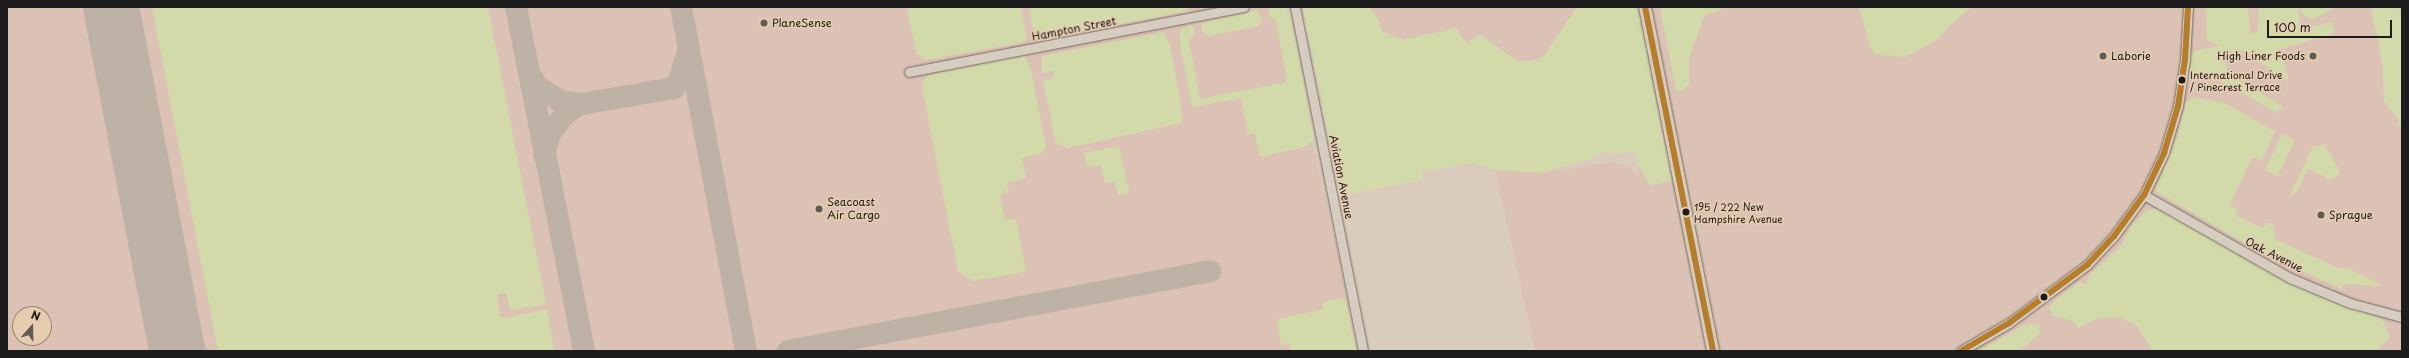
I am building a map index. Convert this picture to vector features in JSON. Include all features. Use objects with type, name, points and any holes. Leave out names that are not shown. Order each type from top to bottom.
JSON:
[{"type":"street","name":"Hampton Street","points":[[908,72],[1244,7]]},
{"type":"street","name":"Aviation Avenue","points":[[1295,7],[1363,351]]},
{"type":"street","points":[[1645,7],[1713,351]]},
{"type":"street","points":[[1961,351],[2009,323],[2087,265],[2114,236],[2144,195],[2167,143],[2178,106],[2185,58],[2188,7]]},
{"type":"street","name":"Oak Avenue","points":[[2144,195],[2290,278],[2350,303],[2402,317]]},
{"type":"shaded area","points":[[7,7],[1281,7],[1339,257],[1356,351],[7,351]]},
{"type":"shaded area","points":[[1369,7],[1577,7],[1543,57],[1533,61],[1518,61],[1480,35],[1466,43],[1456,28],[1404,40],[1383,32],[1377,17]]},
{"type":"shaded area","points":[[1638,7],[2402,7],[2402,351],[1638,351]]},
{"type":"shaded area","points":[[1614,162],[1631,168],[1642,182],[1670,323],[1668,336],[1651,351],[1535,351],[1495,170],[1540,173]]},
{"type":"green space","points":[[152,7],[488,7],[546,304],[511,310],[506,294],[502,293],[497,295],[500,316],[506,318],[547,309],[554,351],[218,351]]},
{"type":"green space","points":[[907,7],[1021,7],[1027,39],[1022,43],[925,60],[916,53]]},
{"type":"green space","points":[[1029,7],[1189,7],[1185,12],[1040,39],[1034,34]]},
{"type":"green space","points":[[1270,7],[1282,7],[1291,16],[1314,138],[1308,146],[1260,157],[1255,133],[1248,135],[1241,98],[1192,107],[1180,44],[1180,30],[1191,25],[1194,28],[1194,35],[1189,40],[1200,99],[1287,82],[1276,21],[1269,16]]},
{"type":"green space","points":[[1305,7],[1369,7],[1377,17],[1383,32],[1404,40],[1456,28],[1466,43],[1480,35],[1518,61],[1533,61],[1543,57],[1577,7],[1638,7],[1672,181],[1650,185],[1638,165],[1634,151],[1615,154],[1604,152],[1589,160],[1539,173],[1495,170],[1473,163],[1421,172],[1422,180],[1351,194],[1340,193],[1304,14]]},
{"type":"green space","points":[[1660,7],[1727,7],[1704,16],[1689,59],[1689,84],[1685,89],[1676,92]]},
{"type":"green space","points":[[1859,7],[1972,7],[1950,25],[1937,40],[1905,57],[1875,54],[1870,47]]},
{"type":"green space","points":[[2206,7],[2248,7],[2250,34],[2257,32],[2259,7],[2299,7],[2300,30],[2331,22],[2335,33],[2281,49],[2289,81],[2279,77],[2245,50],[2222,52],[2229,75],[2282,106],[2278,113],[2220,81],[2189,76],[2190,52],[2219,46],[2207,40]]},
{"type":"green space","points":[[2301,7],[2359,7],[2335,8],[2311,20],[2301,13]]},
{"type":"green space","points":[[2371,7],[2398,7],[2402,18],[2402,129],[2398,125],[2399,121],[2384,101],[2383,67]]},
{"type":"green space","points":[[1257,10],[1262,19],[1259,26],[1208,36],[1202,31],[1202,23]]},
{"type":"green space","points":[[1164,32],[1170,45],[1183,118],[1181,123],[1068,148],[1056,143],[1043,81],[1054,78],[1053,71],[1042,73],[1042,56]]},
{"type":"green space","points":[[1025,56],[1031,70],[1046,147],[1042,153],[1022,158],[1026,178],[1007,183],[1009,193],[1000,194],[1005,220],[1016,219],[1026,272],[973,281],[958,271],[922,87],[925,78],[933,74]]},
{"type":"green space","points":[[2193,97],[2224,103],[2275,131],[2262,161],[2252,157],[2230,205],[2238,209],[2235,215],[2263,228],[2267,222],[2273,224],[2275,239],[2338,268],[2350,269],[2383,286],[2344,284],[2342,289],[2263,254],[2155,191],[2177,138],[2186,102]]},
{"type":"green space","points":[[2282,134],[2295,140],[2278,176],[2265,170]]},
{"type":"green space","points":[[2325,145],[2341,173],[2331,180],[2308,169],[2296,193],[2289,197],[2313,146]]},
{"type":"green space","points":[[1119,146],[1129,193],[1118,195],[1115,182],[1105,183],[1101,165],[1087,167],[1084,153]]},
{"type":"green space","points":[[2158,208],[2275,274],[2317,295],[2382,319],[2390,338],[2375,351],[2153,351],[2137,326],[2120,317],[2100,318],[2078,328],[2071,320],[2053,316],[2049,309],[2054,301],[2079,282],[2086,285],[2090,274],[2121,246],[2131,226],[2146,211]]},
{"type":"green space","points":[[1343,298],[1346,303],[1356,351],[1291,351],[1289,343],[1281,345],[1277,319],[1322,310],[1323,302]]},
{"type":"green space","points":[[2039,323],[2040,333],[2020,351],[1979,351],[2024,325]]},
{"type":"taxiway","points":[[516,7],[584,351]]},
{"type":"taxiway","points":[[681,7],[746,351]]},
{"type":"taxiway","points":[[593,102],[674,88],[679,81],[688,51]]},
{"type":"taxiway","points":[[529,73],[538,87],[560,101],[579,104],[593,102],[578,105],[565,114],[550,133],[544,154]]},
{"type":"taxiway","points":[[788,351],[1211,271]]},
{"type":"runway","points":[[111,7],[177,351]]},
{"type":"transit line","points":[[1645,7],[1713,351]]},
{"type":"transit line","points":[[1961,351],[2009,323],[2087,265],[2114,236],[2144,195],[2164,153],[2178,106],[2185,59],[2188,7]]},
{"type":"place","name":"PlaneSense","points":[[764,23]]},
{"type":"place","name":"Laborie","points":[[2103,56]]},
{"type":"place","name":"High Liner Foods","points":[[2313,56]]},
{"type":"place","name":"International Drive / Pinecrest Terrace","points":[[2182,80]]},
{"type":"place","name":"Seacoast Air Cargo","points":[[819,209]]},
{"type":"place","name":"195 / 222 New Hampshire Avenue","points":[[1686,212]]},
{"type":"place","name":"Sprague","points":[[2321,215]]}]
